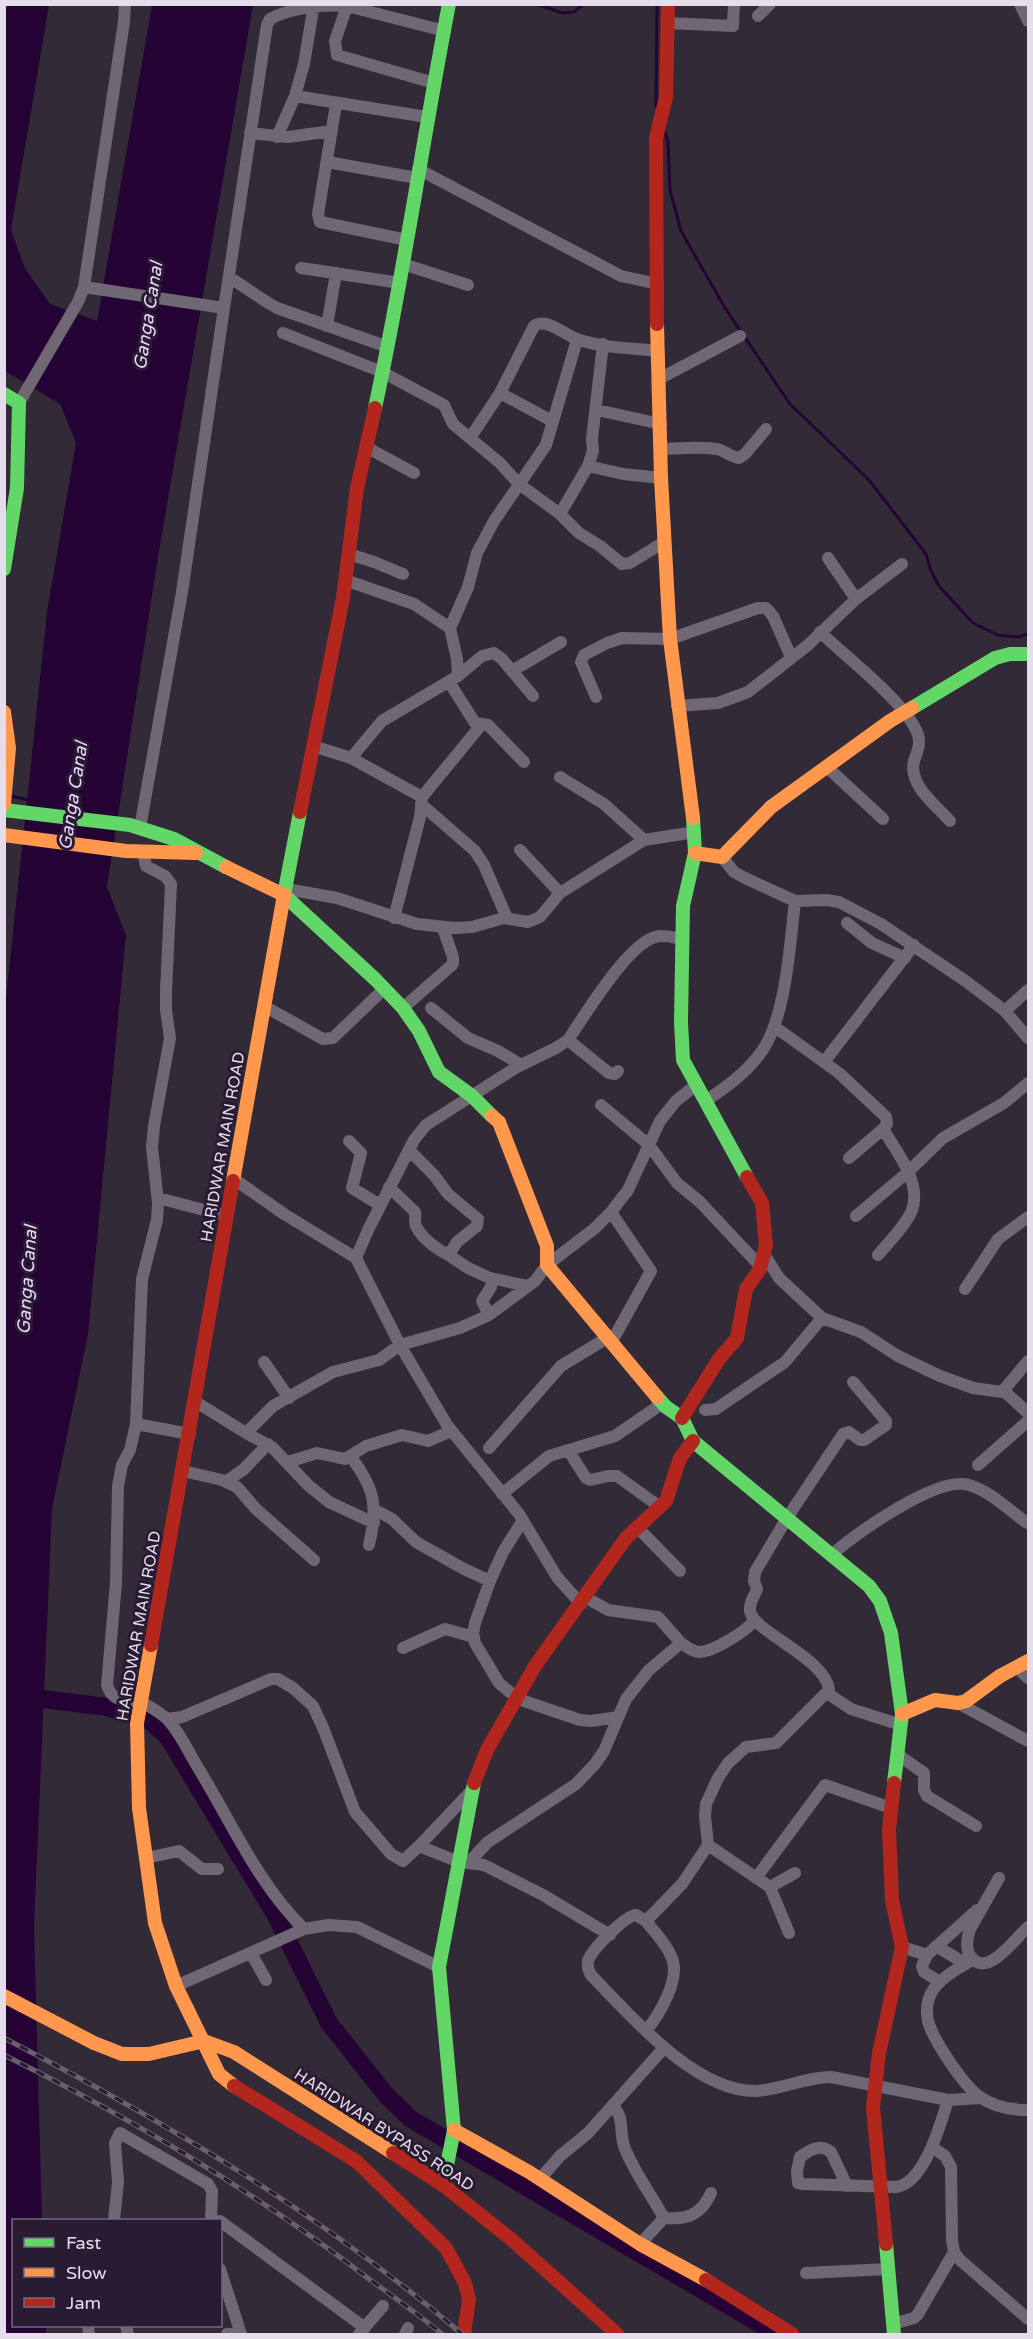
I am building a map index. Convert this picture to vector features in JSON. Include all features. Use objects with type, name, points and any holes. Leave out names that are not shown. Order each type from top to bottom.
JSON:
[{"type":"street","points":[[4,569],[17,488],[22,397],[78,302],[84,287],[125,4]]},
{"type":"street","points":[[135,827],[182,592],[267,25],[275,16],[330,4],[347,6],[445,31]]},
{"type":"street","name":"HARIDWAR MAIN ROAD","points":[[449,4],[427,117],[388,347],[357,488],[345,580],[264,1006],[196,1402],[137,1724],[139,1808],[155,1923],[176,1986],[219,2074],[241,2092],[356,2161],[446,2248],[465,2283],[468,2299],[464,2334]]},
{"type":"street","points":[[668,4],[666,97],[656,138],[657,351],[670,639],[695,832],[695,853],[683,906],[681,1022],[683,1060],[762,1203],[766,1245],[763,1260],[746,1289],[737,1338],[719,1359],[682,1418]]},
{"type":"street","points":[[668,23],[733,26],[734,4]]},
{"type":"street","points":[[758,16],[770,4]]},
{"type":"street","points":[[1020,4],[1029,21]]},
{"type":"street","points":[[277,137],[295,96],[304,64],[314,6]]},
{"type":"street","points":[[347,6],[335,41],[337,55],[434,83]]},
{"type":"street","points":[[295,96],[427,117]]},
{"type":"street","points":[[336,104],[318,214],[320,222],[407,240]]},
{"type":"street","points":[[250,134],[277,137],[332,131]]},
{"type":"street","points":[[327,162],[417,174],[621,276],[658,284]]},
{"type":"street","points":[[403,264],[468,285]]},
{"type":"street","points":[[301,268],[400,283]]},
{"type":"street","points":[[327,326],[336,273]]},
{"type":"street","points":[[230,278],[270,304],[388,347]]},
{"type":"street","points":[[84,287],[224,308]]},
{"type":"street","points":[[470,438],[500,393],[537,323],[545,324],[577,339],[657,351]]},
{"type":"street","points":[[283,333],[382,372],[444,405],[450,420],[500,463],[519,484],[560,514],[579,533],[622,564],[630,563],[664,542]]},
{"type":"street","points":[[659,379],[740,336]]},
{"type":"street","points":[[524,762],[488,725],[475,723],[470,718],[453,679],[457,659],[450,628],[468,587],[477,553],[519,484],[542,452],[577,339]]},
{"type":"street","points":[[560,514],[588,466],[593,451],[592,439],[603,344]]},
{"type":"street","points":[[500,393],[552,421]]},
{"type":"street","points":[[4,394],[22,397]]},
{"type":"street","points":[[597,410],[660,424]]},
{"type":"street","points":[[661,449],[709,448],[739,458],[766,429]]},
{"type":"street","points":[[366,447],[414,473]]},
{"type":"street","points":[[588,466],[622,474],[661,478]]},
{"type":"street","points":[[349,554],[403,574]]},
{"type":"street","points":[[828,558],[856,599]]},
{"type":"street","points":[[677,706],[718,703],[738,697],[760,683],[808,645],[856,599],[902,564]]},
{"type":"street","points":[[345,580],[414,604],[450,628]]},
{"type":"street","points":[[596,697],[581,662],[584,655],[622,638],[670,639],[764,608],[773,616],[791,657]]},
{"type":"street","points":[[820,632],[887,693],[916,729],[920,741],[914,763],[915,782],[950,821]]},
{"type":"street","points":[[512,671],[561,642]]},
{"type":"street","points":[[351,758],[382,721],[453,679],[489,653],[497,654],[533,696]]},
{"type":"street","points":[[722,857],[771,807],[904,713],[995,658],[1010,654],[1029,654]]},
{"type":"street","points":[[4,712],[9,748],[7,808],[135,827],[174,839],[197,853],[285,892],[337,898],[417,924],[443,928],[472,927],[507,918],[521,922],[536,920],[560,893],[644,840],[695,832]]},
{"type":"street","points":[[394,918],[422,801],[482,724]]},
{"type":"street","points":[[313,746],[351,758],[422,801],[475,851],[484,865],[507,918]]},
{"type":"street","points":[[827,767],[883,819]]},
{"type":"street","points":[[560,777],[604,804],[644,840]]},
{"type":"street","points":[[4,835],[126,851],[197,853]]},
{"type":"street","points":[[520,850],[560,893]]},
{"type":"street","points":[[143,851],[146,866],[169,880],[172,896],[166,992],[170,1038],[154,1126],[152,1147],[158,1198],[157,1220],[142,1279],[136,1424],[130,1450],[122,1465],[118,1486],[116,1583],[106,1678],[109,1691],[114,1697],[120,1701],[140,1705],[167,1719],[221,1806],[261,1879],[289,1914],[295,1933]]},
{"type":"street","points":[[695,853],[722,857],[739,875],[795,901],[840,902],[914,945],[1005,1011],[1029,1038]]},
{"type":"street","points":[[285,892],[403,1008],[419,1031],[439,1072],[472,1096],[499,1122],[547,1246],[547,1265],[663,1403],[682,1418],[693,1441],[868,1586],[880,1601],[891,1633],[902,1719],[891,1808],[889,1875],[902,1947],[874,2085],[874,2125],[894,2329],[918,2314],[954,2252]]},
{"type":"street","points":[[707,1100],[738,1079],[763,1050],[775,1027],[786,974],[795,901]]},
{"type":"street","points":[[847,923],[872,943],[905,958]]},
{"type":"street","points":[[403,1008],[453,964],[453,957],[443,928]]},
{"type":"street","points":[[356,1258],[409,1149],[426,1125],[521,1065],[568,1040],[606,985],[638,948],[654,937],[662,935],[682,939]]},
{"type":"street","points":[[824,1062],[914,945]]},
{"type":"street","points":[[264,1006],[328,1040],[333,1038],[385,988]]},
{"type":"street","points":[[1005,1011],[1029,990]]},
{"type":"street","points":[[431,1008],[468,1038],[498,1051],[521,1065]]},
{"type":"street","points":[[775,1027],[839,1073],[886,1117],[883,1129],[849,1158]]},
{"type":"street","points":[[568,1040],[609,1072],[615,1074],[618,1071]]},
{"type":"street","points":[[856,1216],[908,1172],[943,1138],[1004,1103],[1029,1083]]},
{"type":"street","points":[[246,1433],[273,1406],[341,1369],[379,1360],[400,1345],[460,1328],[489,1316],[535,1281],[547,1265],[594,1229],[611,1212],[628,1190],[660,1121],[676,1101],[697,1084]]},
{"type":"street","points":[[601,1105],[649,1145],[677,1183],[763,1260],[822,1318],[861,1332],[898,1356],[958,1384],[992,1392],[1004,1391],[1029,1413]]},
{"type":"street","points":[[878,1255],[912,1211],[913,1196],[908,1172],[883,1129]]},
{"type":"street","points":[[349,1141],[361,1153],[352,1188],[380,1205]]},
{"type":"street","points":[[409,1149],[434,1175],[448,1194],[478,1219],[477,1226],[452,1247],[450,1256]]},
{"type":"street","points":[[234,1179],[356,1258],[400,1345],[451,1431],[523,1520],[557,1577],[583,1600],[608,1610],[658,1617],[681,1643],[695,1652],[714,1647],[749,1628],[754,1621]]},
{"type":"street","points":[[389,1187],[415,1212],[417,1227],[438,1250],[490,1278],[528,1286]]},
{"type":"street","points":[[158,1198],[227,1216]]},
{"type":"street","points":[[489,1448],[567,1360],[609,1340],[651,1270],[611,1212]]},
{"type":"street","points":[[964,1289],[998,1239],[1029,1217]]},
{"type":"street","points":[[489,1316],[482,1301],[493,1284],[490,1278]]},
{"type":"street","points":[[705,1410],[716,1409],[785,1362],[822,1318]]},
{"type":"street","points":[[1004,1391],[1011,1379],[1029,1361]]},
{"type":"street","points":[[264,1362],[289,1398]]},
{"type":"street","points":[[646,1921],[682,1884],[708,1845],[706,1804],[728,1763],[746,1747],[776,1743],[827,1693],[828,1684],[808,1660],[754,1621],[750,1612],[751,1601],[757,1589],[754,1572],[843,1434],[849,1432],[860,1440],[864,1440],[886,1425],[886,1421],[853,1382]]},
{"type":"street","points":[[196,1402],[268,1444],[308,1485],[329,1502],[374,1524]]},
{"type":"street","points":[[502,1494],[544,1459],[615,1436],[663,1403]]},
{"type":"street","points":[[978,1465],[1029,1420]]},
{"type":"street","points":[[136,1424],[190,1434]]},
{"type":"street","points":[[288,1462],[317,1453],[340,1460],[351,1457],[366,1446],[396,1436],[407,1435],[428,1441],[451,1431]]},
{"type":"street","points":[[443,2185],[454,2130],[439,1967],[464,1862],[472,1790],[487,1750],[536,1666],[626,1538],[666,1501],[680,1458],[693,1441]]},
{"type":"street","points":[[227,1481],[244,1469],[268,1444]]},
{"type":"street","points":[[568,1450],[586,1478],[590,1480],[617,1476],[660,1507]]},
{"type":"street","points":[[351,1457],[365,1476],[371,1489],[375,1510],[369,1545]]},
{"type":"street","points":[[183,1471],[227,1481],[237,1487],[256,1509],[314,1560]]},
{"type":"street","points":[[831,1555],[860,1532],[890,1513],[937,1488],[953,1483],[969,1485],[979,1490],[1028,1523]]},
{"type":"street","points":[[375,1510],[392,1519],[416,1542],[490,1581]]},
{"type":"street","points":[[523,1520],[503,1552],[475,1623],[474,1637],[479,1652],[494,1676],[518,1699],[580,1720],[591,1721],[618,1717]]},
{"type":"street","points":[[637,1527],[680,1571]]},
{"type":"street","points":[[403,1648],[445,1629],[474,1637]]},
{"type":"street","points":[[464,1862],[488,1842],[576,1784],[595,1764],[604,1750],[626,1699],[649,1670],[681,1643]]},
{"type":"street","points":[[958,1703],[966,1701],[1000,1676],[1022,1664],[1029,1678]]},
{"type":"street","points":[[167,1719],[182,1717],[271,1679],[278,1679],[297,1691],[313,1706],[355,1812],[373,1835],[400,1861],[407,1860],[472,1790]]},
{"type":"street","points":[[827,1693],[851,1710],[902,1719],[935,1700],[958,1703],[1029,1741]]},
{"type":"street","points":[[897,1754],[924,1773],[924,1790],[927,1796],[976,1826]]},
{"type":"street","points":[[756,1878],[825,1785],[891,1808]]},
{"type":"street","points":[[708,1845],[770,1887],[789,1933]]},
{"type":"street","points":[[419,1846],[464,1862],[484,1865],[543,1895],[610,1935]]},
{"type":"street","points":[[146,1858],[179,1851],[202,1869],[218,1869]]},
{"type":"street","points":[[770,1887],[795,1873]]},
{"type":"street","points":[[940,1982],[922,1969],[932,1951],[969,1922],[985,1903],[999,1878]]},
{"type":"street","points":[[646,2031],[663,2009],[672,1980],[673,1961],[646,1921],[638,1915],[630,1916],[592,1953],[588,1969],[591,1975],[663,2049],[717,2081],[742,2089],[770,2090],[815,2077],[831,2077],[948,2100],[981,2098]]},
{"type":"street","points":[[969,1922],[967,1938],[969,1962]]},
{"type":"street","points":[[176,1986],[295,1933],[329,1925],[357,1927],[439,1967]]},
{"type":"street","points":[[902,1947],[932,1951],[969,1962],[981,1963],[995,1960],[1029,1927]]},
{"type":"street","points":[[251,1953],[266,1980]]},
{"type":"street","points":[[969,1962],[940,1982],[929,1999],[929,2023],[933,2034],[971,2090],[981,2098],[1010,2109],[1029,2110]]},
{"type":"street","points":[[4,1996],[94,2043],[122,2054],[149,2054],[204,2042]]},
{"type":"street","name":"HARIDWAR BYPASS ROAD","points":[[204,2042],[234,2052],[443,2185],[511,2239],[618,2334]]},
{"type":"street","points":[[540,2179],[560,2156],[588,2133],[663,2049]]},
{"type":"street","points":[[847,2186],[903,2186],[909,2182],[932,2147],[948,2100]]},
{"type":"street","points":[[613,2106],[619,2112],[622,2120],[625,2147],[664,2218]]},
{"type":"street","points":[[454,2130],[492,2150],[640,2244],[696,2274],[792,2334]]},
{"type":"street","points":[[114,2219],[118,2182],[115,2143],[120,2133],[208,2184],[212,2191],[216,2219]]},
{"type":"street","points":[[932,2147],[945,2157],[951,2167],[951,2227],[954,2252],[958,2259],[1026,2311]]},
{"type":"street","points":[[664,2218],[676,2219],[695,2215],[707,2203],[711,2193]]},
{"type":"street","points":[[640,2244],[664,2218]]},
{"type":"street","points":[[222,2224],[362,2331],[383,2306]]},
{"type":"street","points":[[806,2273],[888,2269]]},
{"type":"street","points":[[222,2275],[241,2334],[227,2334]]},
{"type":"water","name":"Ganga Canal","points":[[5,5],[49,5],[11,230],[25,268],[50,304],[97,321],[152,5],[253,5],[158,557],[107,887],[126,935],[88,1334],[52,1509],[34,1927],[42,2219],[12,2219],[12,2327],[46,2327],[46,2334],[4,2334],[4,1017],[47,612],[76,443],[60,404],[5,371]]},
{"type":"waterway","points":[[537,4],[562,13],[574,12],[583,4]]},
{"type":"waterway","points":[[656,106],[657,4]]},
{"type":"waterway","points":[[665,132],[668,142],[670,190],[681,231],[725,308],[790,404],[869,480],[926,554],[939,586],[973,623],[998,635],[1018,637],[1028,634]]},
{"type":"waterway","points":[[11,796],[29,800]]},
{"type":"waterway","points":[[4,1694],[106,1707],[148,1719],[168,1737],[275,1914],[329,2023],[386,2095],[411,2119],[777,2334]]},
{"type":"railway","points":[[4,2038],[184,2137],[242,2173],[355,2250],[462,2334]]},
{"type":"railway","points":[[4,2055],[52,2079],[192,2158],[282,2216],[442,2334]]},
{"type":"traffic: fast","points":[[375,408],[449,4]]},
{"type":"traffic: fast","points":[[4,394],[19,403],[17,488],[4,569]]},
{"type":"traffic: fast","points":[[912,708],[995,658],[1010,654],[1028,654]]},
{"type":"traffic: fast","points":[[4,810],[130,825],[174,839],[226,867]]},
{"type":"traffic: fast","points":[[300,812],[284,895],[403,1008],[419,1031],[439,1072],[472,1096],[492,1116]]},
{"type":"traffic: fast","points":[[693,818],[695,853],[683,906],[681,1022],[683,1060],[747,1177]]},
{"type":"traffic: fast","points":[[657,1397],[666,1407],[682,1418],[693,1441],[869,1586],[880,1601],[891,1633],[902,1714],[894,1783]]},
{"type":"traffic: fast","points":[[443,2185],[454,2130],[439,1967],[474,1783]]},
{"type":"traffic: fast","points":[[886,2244],[894,2334]]},
{"type":"traffic: slow","points":[[657,324],[661,478],[670,639],[693,818]]},
{"type":"traffic: slow","points":[[695,853],[722,857],[771,807],[890,721],[912,708]]},
{"type":"traffic: slow","points":[[4,712],[9,748],[4,804]]},
{"type":"traffic: slow","points":[[4,835],[126,851],[196,853]]},
{"type":"traffic: slow","points":[[226,867],[284,895],[233,1181]]},
{"type":"traffic: slow","points":[[492,1116],[499,1122],[547,1246],[547,1265],[657,1397]]},
{"type":"traffic: slow","points":[[151,1645],[137,1723],[139,1808],[155,1923],[176,1986],[219,2074],[234,2086]]},
{"type":"traffic: slow","points":[[902,1714],[935,1700],[958,1703],[966,1701],[1000,1676],[1028,1661]]},
{"type":"traffic: slow","points":[[4,1996],[94,2043],[122,2054],[149,2054],[204,2041],[234,2052],[393,2153]]},
{"type":"traffic: slow","points":[[454,2130],[529,2172],[640,2244],[706,2280]]},
{"type":"traffic: jam","points":[[657,324],[656,138],[666,97],[668,4]]},
{"type":"traffic: jam","points":[[300,812],[343,598],[357,488],[375,408]]},
{"type":"traffic: jam","points":[[682,1418],[719,1359],[737,1338],[746,1289],[760,1269],[766,1245],[762,1203],[747,1177]]},
{"type":"traffic: jam","points":[[151,1645],[233,1181]]},
{"type":"traffic: jam","points":[[474,1783],[487,1750],[535,1666],[626,1538],[666,1501],[680,1458],[693,1441]]},
{"type":"traffic: jam","points":[[886,2244],[873,2107],[879,2053],[902,1947],[892,1900],[889,1829],[894,1783]]},
{"type":"traffic: jam","points":[[234,2086],[356,2161],[446,2248],[465,2283],[469,2299],[464,2334]]},
{"type":"traffic: jam","points":[[393,2153],[443,2185],[511,2239],[617,2334]]},
{"type":"traffic: jam","points":[[706,2280],[792,2334]]}]
